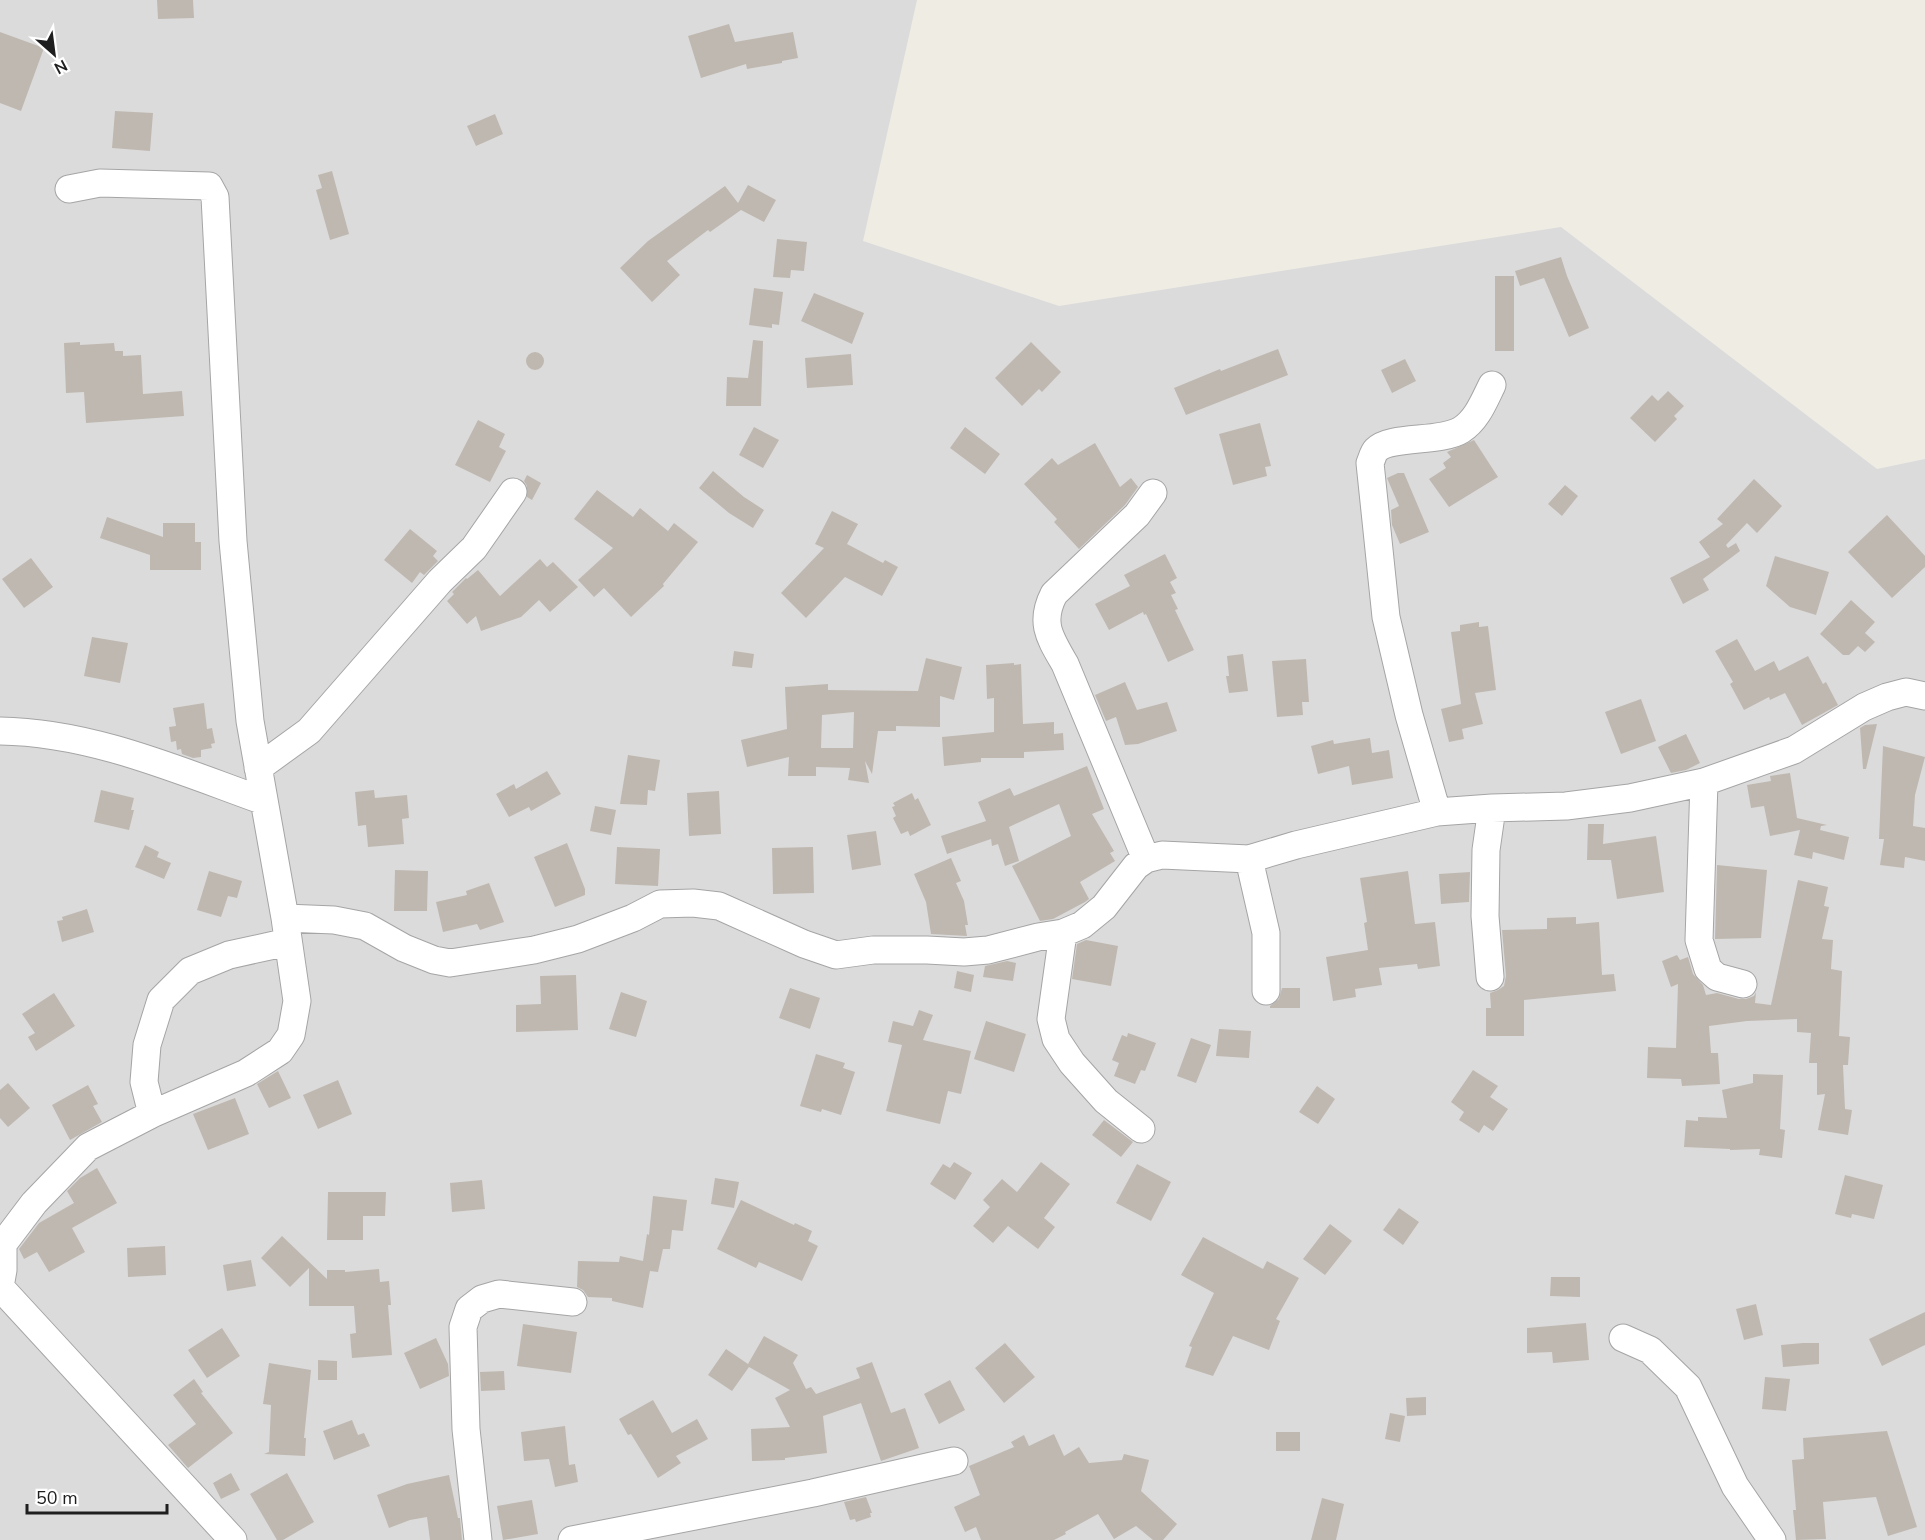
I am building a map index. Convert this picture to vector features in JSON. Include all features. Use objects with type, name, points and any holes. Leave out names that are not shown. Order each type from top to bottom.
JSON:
[{"type":"street","points":[[69,189],[100,183],[209,186],[215,197],[233,541],[250,721],[287,930],[297,1001],[291,1035],[280,1051],[246,1073],[152,1114],[88,1147],[34,1203],[3,1244],[3,1270],[0,1287],[233,1540]]},
{"type":"street","points":[[1437,812],[1409,715],[1386,616],[1370,463],[1375,450],[1386,443],[1435,438],[1460,431],[1475,418],[1492,385]]},
{"type":"street","points":[[258,768],[309,731],[440,581],[474,548],[513,492]]},
{"type":"street","points":[[1146,859],[1065,664],[1048,635],[1047,608],[1054,594],[1137,515],[1153,494]]},
{"type":"street","points":[[152,1114],[144,1082],[147,1045],[161,1000],[190,971],[287,930],[334,920],[365,926],[404,948],[434,960],[450,963],[534,950],[578,939],[633,918],[660,904],[693,903],[719,906],[804,944],[836,955],[873,950],[964,952],[988,950],[1038,936],[1063,933],[1082,925],[1104,907],[1136,866],[1146,859],[1162,855],[1249,859],[1296,845],[1437,812],[1566,806],[1630,798],[1704,782],[1794,750],[1864,707],[1887,696],[1906,692],[1925,696]]},
{"type":"street","points":[[0,731],[83,740],[148,759],[264,801]]},
{"type":"street","points":[[1704,782],[1699,940],[1708,969],[1717,977],[1743,984]]},
{"type":"street","points":[[1490,977],[1485,883],[1486,850],[1492,808]]},
{"type":"street","points":[[1249,859],[1266,933],[1266,991]]},
{"type":"street","points":[[1063,933],[1051,1019],[1056,1039],[1072,1063],[1106,1101],[1141,1129]]},
{"type":"street","points":[[478,1540],[466,1429],[463,1327],[469,1310],[482,1299],[499,1294],[573,1302]]},
{"type":"street","points":[[1623,1338],[1650,1350],[1688,1388],[1735,1486],[1772,1540]]},
{"type":"street","points":[[572,1540],[813,1492],[954,1461]]},
{"type":"shaded area","points":[[0,0],[917,0],[863,241],[1059,306],[1561,227],[1877,469],[1925,459],[1925,1540],[0,1540]]},
{"type":"building","points":[[157,0],[193,0],[194,18],[158,19]]},
{"type":"building","points":[[729,24],[735,42],[793,32],[798,58],[747,69],[746,64],[701,78],[688,36]]},
{"type":"building","points":[[0,32],[44,48],[21,111],[0,103]]},
{"type":"building","points":[[115,111],[153,113],[150,151],[112,148]]},
{"type":"building","points":[[495,114],[503,134],[476,146],[467,126]]},
{"type":"building","points":[[332,171],[349,234],[330,240],[316,190],[322,188],[318,175]]},
{"type":"building","points":[[748,185],[776,200],[764,222],[741,210],[710,232],[708,230],[667,261],[680,275],[652,302],[620,268],[648,241],[725,186],[738,203]]},
{"type":"building","points":[[777,239],[807,242],[804,271],[791,270],[790,278],[773,277]]},
{"type":"building","points":[[1561,257],[1589,328],[1569,337],[1544,278],[1520,286],[1515,271]]},
{"type":"building","points":[[1495,276],[1514,276],[1514,351],[1495,351]]},
{"type":"building","points":[[754,288],[783,292],[779,325],[772,324],[772,328],[749,325]]},
{"type":"building","points":[[814,293],[864,313],[852,344],[801,321]]},
{"type":"building","points":[[753,340],[763,341],[761,406],[726,406],[727,377],[748,378]]},
{"type":"building","points":[[80,342],[80,345],[114,343],[115,351],[123,351],[123,356],[141,355],[143,394],[182,391],[184,416],[86,423],[84,392],[66,393],[64,343]]},
{"type":"building","points":[[1031,342],[1061,372],[1042,392],[1039,389],[1022,406],[995,378]]},
{"type":"building","points":[[1278,349],[1288,375],[1186,415],[1174,388]]},
{"type":"building","points":[[531,352],[539,352],[544,357],[542,368],[531,370],[526,365],[526,357]]},
{"type":"building","points":[[851,354],[853,385],[807,388],[805,358]]},
{"type":"building","points":[[1405,359],[1416,381],[1392,393],[1381,370]]},
{"type":"building","points":[[1668,391],[1684,406],[1674,416],[1677,419],[1655,442],[1630,418],[1652,395],[1658,401]]},
{"type":"building","points":[[478,420],[505,434],[499,447],[506,451],[490,482],[455,465]]},
{"type":"building","points":[[1260,423],[1271,466],[1265,467],[1267,476],[1233,485],[1219,434]]},
{"type":"building","points":[[754,427],[779,440],[763,468],[739,455]]},
{"type":"building","points":[[965,427],[1000,454],[985,474],[950,448]]},
{"type":"building","points":[[1474,440],[1498,477],[1449,507],[1429,479],[1446,468],[1443,463],[1451,457],[1447,452]]},
{"type":"building","points":[[1095,443],[1120,487],[1131,478],[1138,487],[1125,505],[1079,549],[1054,522],[1057,519],[1024,484],[1052,458],[1058,465]]},
{"type":"building","points":[[713,471],[744,497],[764,510],[753,528],[729,513],[699,488]]},
{"type":"building","points":[[1404,473],[1429,532],[1400,544],[1392,525],[1391,510],[1399,506],[1387,478]]},
{"type":"building","points":[[527,475],[541,483],[532,500],[527,497],[527,486],[524,481]]},
{"type":"building","points":[[1754,479],[1782,506],[1757,533],[1747,523],[1726,545],[1728,548],[1736,543],[1740,551],[1703,579],[1709,590],[1683,604],[1670,578],[1710,557],[1699,542],[1723,524],[1717,519]]},
{"type":"building","points":[[1565,485],[1578,496],[1562,516],[1548,504]]},
{"type":"building","points":[[597,490],[633,517],[640,508],[668,531],[674,523],[698,542],[663,584],[664,586],[631,617],[604,588],[594,597],[578,580],[613,548],[574,519]]},
{"type":"building","points":[[832,511],[858,524],[847,544],[883,563],[885,560],[898,567],[882,596],[845,577],[806,618],[781,593],[824,548],[815,544]]},
{"type":"building","points":[[1887,515],[1925,556],[1925,567],[1892,598],[1848,552]]},
{"type":"building","points":[[107,517],[163,537],[163,523],[195,523],[195,542],[201,542],[201,570],[150,570],[150,555],[100,538]]},
{"type":"building","points":[[410,529],[437,551],[433,556],[438,561],[424,575],[420,572],[412,583],[384,560]]},
{"type":"building","points":[[1165,554],[1177,578],[1170,582],[1176,593],[1171,595],[1178,609],[1175,610],[1194,650],[1168,662],[1146,614],[1144,615],[1143,612],[1109,630],[1095,604],[1130,586],[1124,575]]},
{"type":"building","points":[[1775,556],[1829,572],[1816,615],[1790,607],[1766,586]]},
{"type":"building","points":[[31,558],[53,587],[24,608],[2,579]]},
{"type":"building","points":[[540,559],[547,567],[553,562],[578,587],[550,612],[539,600],[521,617],[481,631],[476,616],[467,624],[447,601],[454,594],[452,592],[466,578],[478,570],[500,596]]},
{"type":"building","points":[[1851,600],[1875,622],[1865,633],[1875,642],[1865,652],[1858,646],[1849,655],[1843,655],[1820,634]]},
{"type":"building","points":[[1479,622],[1479,627],[1488,626],[1496,690],[1475,693],[1483,724],[1462,729],[1464,739],[1449,742],[1441,709],[1461,704],[1451,632],[1460,631],[1460,625]]},
{"type":"building","points":[[92,637],[128,643],[120,683],[84,676]]},
{"type":"building","points":[[1737,639],[1755,671],[1774,661],[1779,671],[1808,656],[1823,684],[1826,682],[1838,705],[1802,725],[1785,693],[1770,700],[1769,697],[1744,710],[1730,684],[1733,682],[1715,651]]},
{"type":"building","points":[[734,651],[754,654],[752,668],[732,666]]},
{"type":"building","points":[[1243,654],[1248,691],[1229,693],[1226,676],[1229,676],[1227,656]]},
{"type":"building","points":[[926,658],[962,667],[954,700],[940,696],[940,727],[896,726],[896,731],[878,731],[872,774],[865,761],[869,783],[848,780],[850,768],[816,767],[816,776],[788,776],[789,757],[747,767],[741,740],[787,729],[785,687],[828,684],[828,690],[918,691]],"holes":[[[854,712],[853,748],[821,748],[822,715]]]},
{"type":"building","points":[[1306,659],[1309,702],[1302,702],[1303,715],[1277,717],[1272,661]]},
{"type":"building","points":[[1014,663],[1014,665],[1021,664],[1023,724],[1054,722],[1054,734],[1063,733],[1064,750],[1024,752],[1024,758],[981,758],[981,762],[944,766],[942,737],[994,732],[994,698],[987,699],[986,665]]},
{"type":"building","points":[[1125,682],[1137,710],[1167,702],[1177,731],[1138,744],[1125,745],[1116,717],[1106,721],[1095,695]]},
{"type":"building","points":[[1641,699],[1656,741],[1621,754],[1605,712]]},
{"type":"building","points":[[204,703],[207,729],[212,728],[215,743],[211,744],[212,748],[201,750],[201,757],[193,758],[182,754],[181,749],[177,750],[176,741],[171,742],[169,727],[176,726],[173,708]]},
{"type":"building","points":[[1877,724],[1866,769],[1863,769],[1860,728]]},
{"type":"building","points":[[1686,734],[1700,763],[1686,770],[1671,773],[1658,747]]},
{"type":"building","points":[[1370,738],[1372,753],[1389,750],[1393,778],[1352,785],[1349,766],[1318,774],[1311,746],[1333,740],[1334,744]]},
{"type":"building","points":[[1883,746],[1925,757],[1915,795],[1913,826],[1925,828],[1925,861],[1905,857],[1904,868],[1880,865],[1884,839],[1879,839]]},
{"type":"building","points":[[628,755],[660,760],[655,791],[648,790],[647,805],[620,804]]},
{"type":"building","points":[[1087,766],[1104,809],[1092,814],[1114,851],[1110,853],[1115,861],[1080,882],[1089,899],[1085,902],[1053,919],[1040,921],[1012,866],[1071,836],[1059,804],[1009,827],[1019,861],[1005,866],[998,844],[992,846],[991,839],[947,854],[941,836],[986,821],[978,802],[1010,788],[1014,796]]},
{"type":"building","points":[[547,771],[561,794],[531,811],[529,807],[509,817],[496,794],[514,784],[516,789]]},
{"type":"building","points":[[1790,773],[1797,818],[1827,825],[1821,826],[1820,830],[1849,837],[1844,860],[1813,852],[1812,859],[1794,855],[1800,830],[1770,836],[1764,806],[1751,808],[1747,785],[1771,781],[1770,776]]},
{"type":"building","points":[[101,790],[134,798],[131,810],[134,810],[129,830],[94,822]]},
{"type":"building","points":[[374,790],[375,798],[407,795],[409,818],[402,819],[404,844],[368,847],[366,825],[358,826],[355,792]]},
{"type":"building","points":[[719,791],[721,834],[689,836],[687,793]]},
{"type":"building","points":[[912,793],[915,800],[918,798],[931,825],[910,836],[908,831],[901,834],[893,818],[896,816],[892,807],[895,806],[893,803]]},
{"type":"building","points":[[595,806],[616,810],[611,835],[590,831]]},
{"type":"building","points":[[1588,824],[1604,824],[1603,844],[1656,836],[1664,892],[1617,899],[1611,860],[1587,860]]},
{"type":"building","points":[[876,831],[881,865],[852,870],[847,835]]},
{"type":"building","points":[[567,843],[585,889],[585,895],[555,907],[534,857]]},
{"type":"building","points":[[145,845],[159,852],[157,857],[171,863],[164,879],[135,867]]},
{"type":"building","points":[[617,847],[660,849],[658,886],[615,884]]},
{"type":"building","points":[[813,847],[814,893],[773,894],[772,848]]},
{"type":"building","points":[[951,858],[961,881],[956,883],[964,901],[968,925],[965,925],[967,936],[931,934],[926,902],[914,874]]},
{"type":"building","points":[[1717,865],[1767,870],[1761,938],[1715,939]]},
{"type":"building","points":[[395,870],[428,871],[427,911],[394,911]]},
{"type":"building","points":[[209,871],[242,881],[237,898],[228,896],[221,917],[197,910]]},
{"type":"building","points":[[1408,871],[1415,924],[1435,922],[1440,966],[1418,969],[1417,964],[1379,968],[1382,985],[1355,989],[1356,997],[1333,1001],[1326,957],[1368,950],[1364,923],[1367,922],[1360,878]]},
{"type":"building","points":[[1470,872],[1469,902],[1441,904],[1439,874]]},
{"type":"building","points":[[1798,880],[1828,887],[1824,906],[1829,907],[1822,939],[1833,940],[1831,969],[1842,971],[1839,1036],[1850,1037],[1848,1065],[1843,1065],[1845,1109],[1852,1110],[1848,1135],[1818,1130],[1825,1094],[1817,1095],[1817,1063],[1809,1063],[1811,1033],[1797,1032],[1797,1019],[1747,1021],[1709,1026],[1711,1053],[1718,1053],[1720,1084],[1682,1086],[1681,1079],[1647,1078],[1648,1047],[1676,1048],[1678,984],[1671,987],[1662,961],[1677,955],[1680,960],[1688,957],[1693,974],[1703,985],[1706,995],[1717,993],[1746,999],[1754,996],[1756,992],[1755,1003],[1771,1005]]},
{"type":"building","points":[[489,883],[504,922],[480,930],[477,924],[443,932],[436,902],[467,895],[466,891]]},
{"type":"building","points":[[87,909],[94,932],[62,942],[57,921],[63,920],[62,917]]},
{"type":"building","points":[[1576,917],[1576,924],[1599,922],[1602,975],[1614,974],[1616,991],[1524,1000],[1524,1036],[1486,1036],[1486,1008],[1491,1008],[1490,993],[1504,986],[1506,976],[1502,930],[1547,929],[1547,918]]},
{"type":"building","points":[[1086,940],[1118,946],[1111,986],[1072,979],[1077,944]]},
{"type":"building","points":[[1007,961],[1016,963],[1013,981],[983,977],[985,966]]},
{"type":"building","points":[[957,971],[974,975],[971,992],[954,988]]},
{"type":"building","points":[[576,975],[578,1030],[516,1032],[516,1005],[541,1004],[540,976]]},
{"type":"building","points":[[790,988],[820,998],[810,1029],[779,1018]]},
{"type":"building","points":[[1282,988],[1300,988],[1300,1008],[1270,1008],[1279,999]]},
{"type":"building","points":[[621,992],[647,1001],[636,1037],[609,1029]]},
{"type":"building","points":[[54,993],[75,1026],[36,1051],[28,1037],[35,1033],[22,1014]]},
{"type":"building","points":[[919,1010],[933,1015],[923,1040],[971,1051],[961,1094],[948,1091],[940,1124],[886,1111],[902,1045],[888,1042],[893,1021],[913,1026]]},
{"type":"building","points":[[986,1021],[1026,1034],[1014,1072],[974,1059]]},
{"type":"building","points":[[1219,1029],[1251,1031],[1249,1058],[1216,1056]]},
{"type":"building","points":[[1128,1033],[1156,1043],[1145,1071],[1141,1070],[1135,1084],[1114,1076],[1119,1063],[1112,1060],[1122,1035],[1127,1037]]},
{"type":"building","points":[[1191,1038],[1211,1045],[1196,1083],[1177,1076]]},
{"type":"building","points":[[816,1054],[845,1063],[843,1068],[855,1072],[841,1115],[800,1106]]},
{"type":"building","points":[[1473,1070],[1498,1086],[1490,1097],[1508,1109],[1493,1131],[1484,1125],[1479,1133],[1459,1120],[1464,1112],[1451,1102]]},
{"type":"building","points":[[278,1071],[291,1098],[269,1108],[257,1084]]},
{"type":"building","points":[[1753,1074],[1783,1075],[1780,1129],[1785,1130],[1782,1158],[1759,1155],[1760,1149],[1684,1147],[1686,1120],[1698,1121],[1698,1117],[1727,1118],[1722,1090],[1753,1083]]},
{"type":"building","points":[[338,1080],[352,1114],[318,1129],[303,1095]]},
{"type":"building","points":[[8,1083],[30,1108],[8,1127],[0,1118],[0,1090]]},
{"type":"building","points":[[88,1085],[98,1104],[93,1106],[102,1122],[70,1140],[52,1105]]},
{"type":"building","points":[[1317,1086],[1335,1099],[1318,1124],[1299,1112]]},
{"type":"building","points":[[235,1098],[249,1134],[208,1150],[193,1114]]},
{"type":"building","points":[[1104,1120],[1133,1142],[1121,1157],[1092,1135]]},
{"type":"building","points":[[954,1162],[972,1173],[955,1200],[930,1184],[943,1164],[950,1168]]},
{"type":"building","points":[[1041,1162],[1070,1184],[1044,1218],[1055,1227],[1038,1249],[1008,1226],[993,1243],[973,1226],[990,1207],[983,1200],[1002,1179],[1017,1192]]},
{"type":"building","points":[[1137,1164],[1171,1182],[1151,1221],[1116,1203]]},
{"type":"building","points":[[97,1168],[117,1203],[72,1228],[85,1252],[49,1272],[37,1252],[24,1259],[19,1249],[39,1223],[74,1203],[67,1191],[80,1178]]},
{"type":"building","points":[[1845,1175],[1883,1185],[1874,1219],[1852,1214],[1851,1218],[1835,1214]]},
{"type":"building","points":[[715,1178],[739,1182],[734,1208],[711,1204]]},
{"type":"building","points":[[482,1180],[485,1209],[452,1212],[450,1183]]},
{"type":"building","points":[[328,1192],[386,1192],[385,1216],[363,1216],[363,1240],[327,1240]]},
{"type":"building","points":[[653,1196],[687,1200],[683,1231],[672,1230],[670,1249],[663,1249],[658,1272],[650,1271],[643,1308],[612,1301],[612,1298],[588,1297],[583,1290],[577,1287],[578,1261],[619,1262],[620,1256],[643,1261],[647,1234],[649,1235]]},
{"type":"building","points":[[741,1200],[812,1231],[808,1241],[818,1246],[802,1281],[759,1262],[756,1268],[717,1249]]},
{"type":"building","points":[[1399,1208],[1419,1222],[1403,1245],[1383,1230]]},
{"type":"building","points":[[1330,1224],[1352,1241],[1325,1275],[1303,1259]]},
{"type":"building","points":[[282,1236],[327,1279],[327,1270],[345,1270],[345,1272],[379,1269],[380,1282],[389,1281],[391,1305],[388,1305],[392,1355],[352,1358],[350,1334],[356,1333],[354,1306],[309,1306],[309,1268],[290,1287],[261,1258]]},
{"type":"building","points":[[1203,1237],[1263,1269],[1267,1261],[1299,1278],[1276,1319],[1280,1321],[1269,1350],[1233,1336],[1213,1376],[1185,1367],[1192,1347],[1189,1346],[1214,1293],[1181,1275]]},
{"type":"building","points":[[165,1246],[166,1275],[128,1277],[127,1248]]},
{"type":"building","points":[[251,1260],[256,1286],[227,1291],[223,1265]]},
{"type":"building","points":[[1551,1277],[1580,1277],[1580,1297],[1550,1296]]},
{"type":"building","points":[[1756,1304],[1763,1335],[1744,1340],[1736,1309]]},
{"type":"building","points":[[1925,1312],[1925,1345],[1882,1366],[1869,1339]]},
{"type":"building","points":[[1586,1323],[1589,1360],[1553,1363],[1552,1352],[1527,1353],[1527,1328]]},
{"type":"building","points":[[523,1324],[577,1332],[571,1373],[517,1366]]},
{"type":"building","points":[[222,1328],[240,1356],[207,1378],[188,1350]]},
{"type":"building","points":[[764,1336],[798,1355],[793,1363],[806,1389],[811,1387],[816,1394],[860,1378],[856,1368],[872,1362],[891,1413],[905,1408],[919,1448],[881,1461],[861,1403],[823,1416],[827,1453],[785,1458],[785,1460],[752,1461],[751,1429],[790,1427],[775,1398],[790,1390],[749,1367],[732,1391],[708,1375],[726,1349],[748,1364]]},
{"type":"building","points":[[436,1338],[448,1364],[449,1376],[420,1389],[404,1353]]},
{"type":"building","points":[[1005,1343],[1035,1377],[1004,1403],[975,1368]]},
{"type":"building","points":[[1819,1343],[1819,1364],[1783,1367],[1781,1345]]},
{"type":"building","points":[[318,1360],[337,1361],[337,1380],[318,1380]]},
{"type":"building","points":[[269,1363],[311,1370],[304,1438],[306,1438],[305,1456],[264,1454],[269,1452],[271,1405],[263,1404]]},
{"type":"building","points":[[504,1371],[505,1390],[481,1391],[480,1372]]},
{"type":"building","points":[[1765,1377],[1790,1379],[1786,1411],[1762,1409]]},
{"type":"building","points":[[194,1379],[203,1392],[201,1393],[233,1433],[188,1468],[168,1445],[196,1424],[173,1395]]},
{"type":"building","points":[[950,1380],[965,1410],[939,1424],[924,1394]]},
{"type":"building","points":[[1426,1397],[1426,1415],[1407,1416],[1406,1398]]},
{"type":"building","points":[[653,1400],[672,1433],[697,1419],[708,1439],[676,1456],[681,1463],[658,1478],[619,1419]]},
{"type":"building","points":[[1390,1413],[1405,1416],[1400,1442],[1385,1439]]},
{"type":"building","points":[[352,1420],[358,1435],[364,1433],[370,1446],[334,1460],[323,1431]]},
{"type":"building","points":[[565,1426],[569,1465],[575,1464],[578,1482],[555,1487],[549,1459],[524,1461],[521,1432]]},
{"type":"building","points":[[1887,1431],[1917,1527],[1888,1536],[1876,1497],[1823,1502],[1826,1539],[1796,1540],[1792,1460],[1804,1459],[1803,1438]]},
{"type":"building","points":[[1276,1432],[1300,1432],[1300,1451],[1276,1451]]},
{"type":"building","points":[[1054,1434],[1064,1456],[1079,1447],[1089,1463],[1122,1460],[1124,1454],[1149,1460],[1141,1491],[1177,1524],[1163,1540],[1153,1540],[1136,1526],[1114,1539],[1098,1514],[1054,1540],[981,1540],[976,1527],[965,1532],[954,1507],[980,1495],[969,1466],[1014,1447],[1011,1442],[1024,1435],[1029,1446]]},
{"type":"building","points":[[231,1473],[240,1490],[221,1499],[213,1483]]},
{"type":"building","points":[[287,1473],[314,1522],[283,1540],[277,1540],[250,1494]]},
{"type":"building","points":[[449,1475],[458,1518],[460,1518],[462,1540],[430,1540],[427,1517],[410,1520],[389,1528],[377,1495],[407,1484]]},
{"type":"building","points":[[866,1497],[872,1513],[870,1513],[871,1517],[856,1522],[855,1519],[850,1520],[844,1502]]},
{"type":"building","points":[[1322,1498],[1344,1504],[1336,1540],[1311,1540]]},
{"type":"building","points":[[532,1500],[538,1534],[503,1540],[497,1506]]}]
